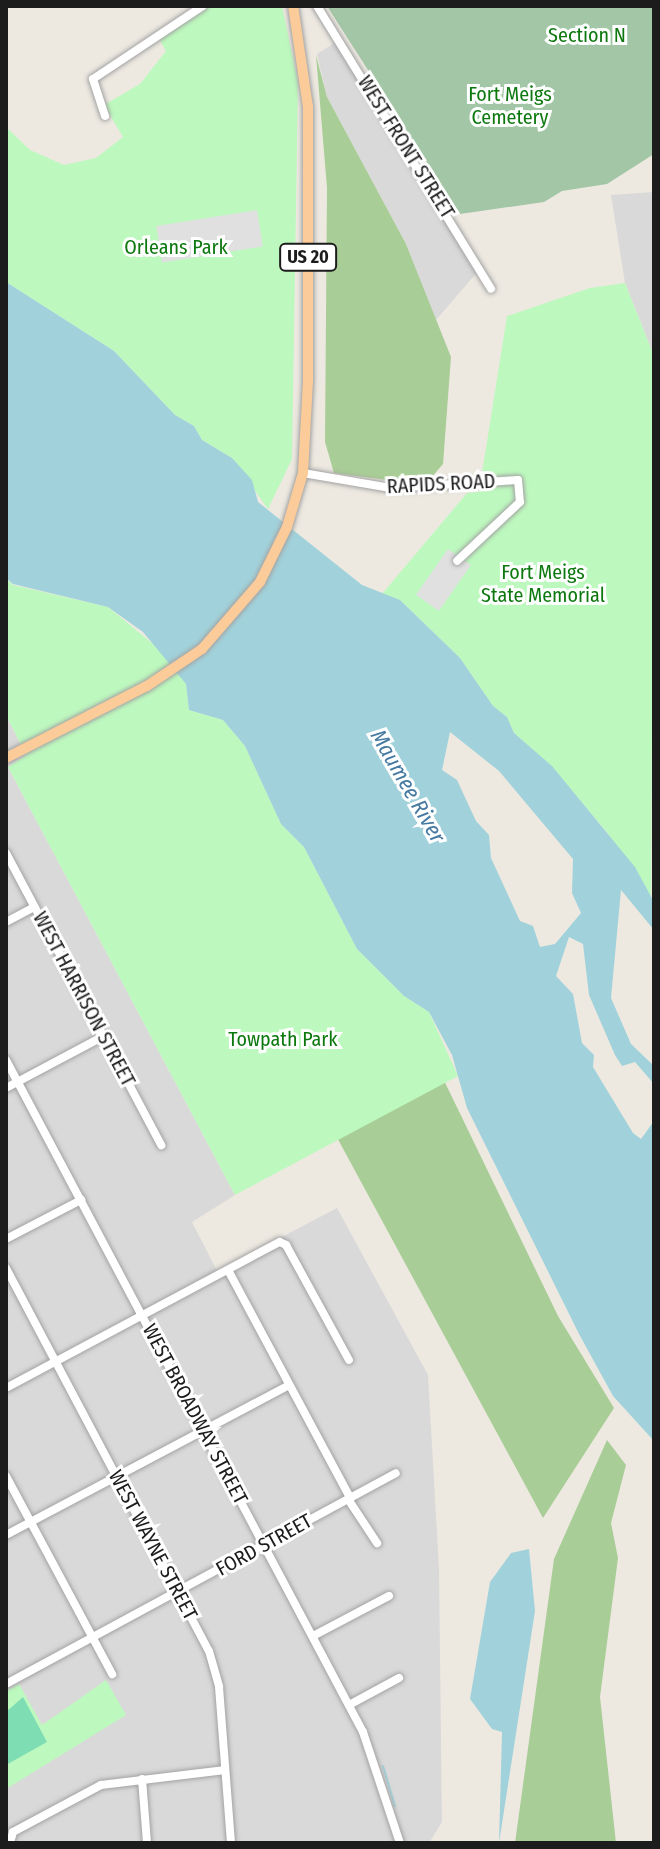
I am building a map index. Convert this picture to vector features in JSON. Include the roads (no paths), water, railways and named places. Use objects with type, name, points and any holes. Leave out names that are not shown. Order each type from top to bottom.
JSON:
[{"type":"main road","name":"US 20","points":[[6,758],[147,686],[183,663],[226,624],[269,567],[294,506],[303,473],[308,107],[294,7]]},
{"type":"street","points":[[105,116],[93,79],[203,6]]},
{"type":"street","name":"WEST FRONT STREET","points":[[317,6],[491,289]]},
{"type":"street","name":"RAPIDS ROAD","points":[[303,473],[400,489],[518,480],[520,502],[457,561]]},
{"type":"street","name":"WEST HARRISON STREET","points":[[6,853],[161,1145]]},
{"type":"street","points":[[6,922],[34,907]]},
{"type":"street","points":[[6,1088],[104,1036]]},
{"type":"street","name":"WEST BROADWAY STREET","points":[[6,1060],[349,1705],[379,1770],[400,1843]]},
{"type":"street","points":[[6,1239],[81,1200]]},
{"type":"street","points":[[6,1388],[282,1242],[349,1360]]},
{"type":"street","name":"WEST WAYNE STREET","points":[[6,1268],[215,1667],[231,1843]]},
{"type":"street","points":[[228,1270],[349,1498],[377,1543]]},
{"type":"street","points":[[6,1535],[289,1385]]},
{"type":"street","name":"FORD STREET","points":[[6,1683],[396,1473]]},
{"type":"street","points":[[6,1476],[112,1674]]},
{"type":"street","points":[[313,1636],[389,1596]]},
{"type":"street","points":[[349,1705],[399,1678]]},
{"type":"street","points":[[10,1843],[13,1832],[96,1786],[225,1770]]},
{"type":"street","points":[[142,1779],[147,1843]]},
{"type":"water","name":"Maumee River","points":[[6,282],[114,351],[175,415],[194,426],[202,440],[232,458],[252,480],[258,502],[362,585],[400,600],[460,658],[493,706],[507,717],[514,733],[552,766],[635,867],[654,902],[654,930],[621,890],[611,998],[631,1044],[654,1066],[654,1084],[635,1062],[622,1066],[615,1055],[589,995],[583,944],[569,937],[556,976],[573,994],[582,1043],[594,1055],[593,1067],[633,1133],[641,1139],[654,1121],[654,1441],[613,1396],[579,1334],[467,1108],[452,1055],[429,1012],[404,996],[357,949],[304,847],[281,824],[245,746],[223,720],[189,710],[186,684],[143,632],[108,607],[13,584],[6,578]],"holes":[[[450,732],[499,771],[573,859],[572,893],[581,913],[555,944],[540,947],[533,926],[520,921],[491,858],[489,835],[476,821],[457,780],[442,770]]]},
{"type":"water","points":[[529,1549],[535,1611],[499,1843],[502,1732],[492,1729],[470,1699],[490,1582],[511,1553]]},
{"type":"waterway","points":[[383,1766],[395,1806]]},
{"type":"park label","name":"Section N","points":[[587,35]]},
{"type":"park label","name":"Fort Meigs Cemetery","points":[[510,106]]},
{"type":"park label","name":"Orleans Park","points":[[176,247]]},
{"type":"park label","name":"Fort Meigs State Memorial","points":[[543,584]]},
{"type":"park label","name":"Towpath Park","points":[[283,1039]]}]
